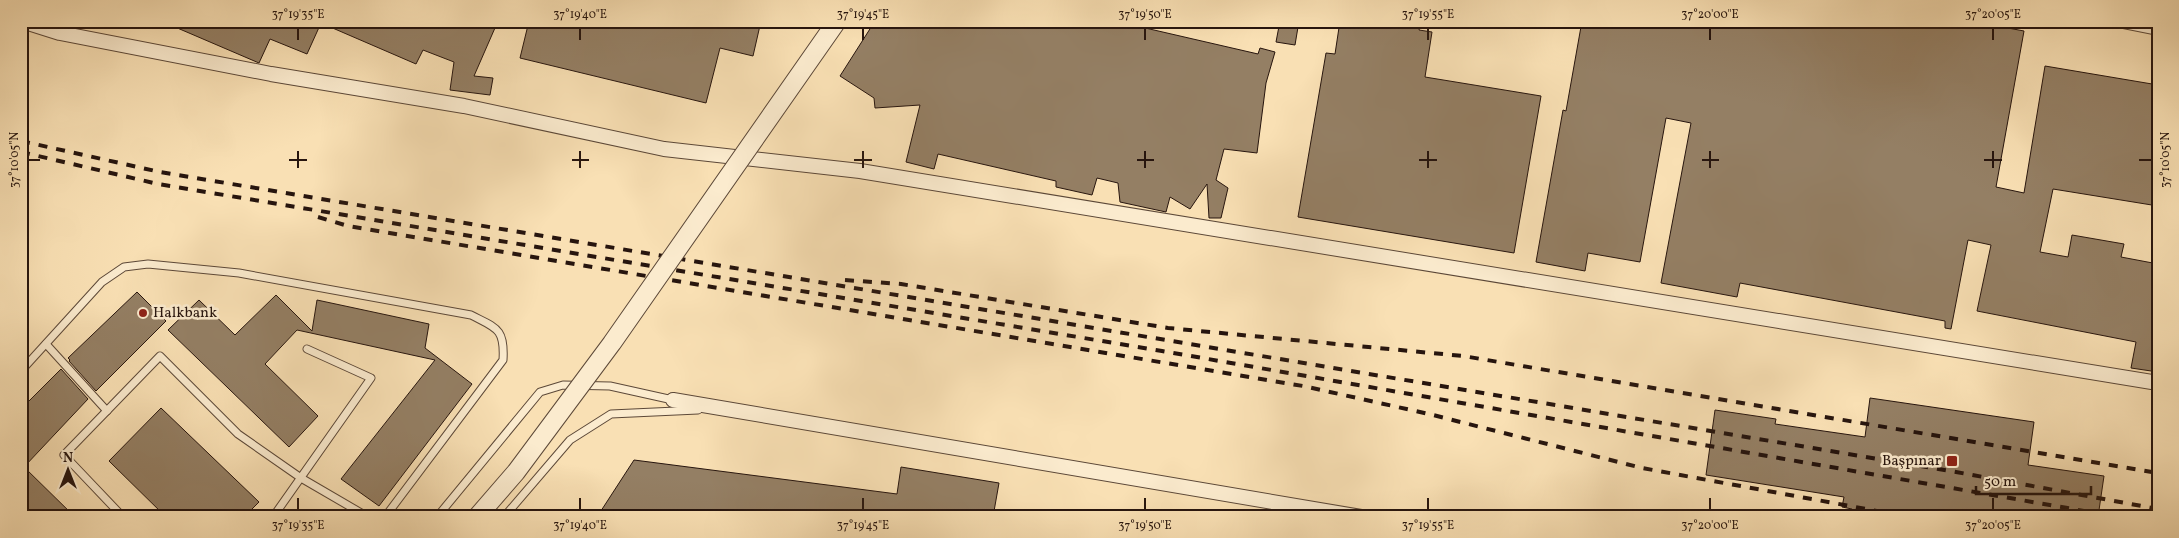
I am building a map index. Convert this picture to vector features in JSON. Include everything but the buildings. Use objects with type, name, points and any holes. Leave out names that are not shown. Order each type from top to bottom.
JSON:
[{"type":"street","points":[[22,21],[60,33],[271,74],[464,106],[664,149],[870,172],[2158,383]]},
{"type":"street","points":[[476,517],[516,472],[612,343],[837,21]]},
{"type":"street","points":[[2123,21],[2158,28]]},
{"type":"street","points":[[673,400],[1361,517]]},
{"type":"lane","points":[[21,371],[102,282],[124,267],[148,264],[238,273],[471,315],[496,328],[504,342],[503,360],[385,517]]},
{"type":"lane","points":[[46,344],[107,410]]},
{"type":"lane","points":[[273,517],[370,378],[307,348]]},
{"type":"lane","points":[[123,517],[64,455],[160,356],[238,434],[301,478],[368,517]]},
{"type":"lane","points":[[437,517],[540,392],[563,385],[610,386],[673,400]]},
{"type":"lane","points":[[504,517],[570,440],[611,414],[725,409]]},
{"type":"railway","points":[[21,141],[160,172],[1956,472],[2158,509]]},
{"type":"railway","points":[[21,152],[158,184],[1162,351],[2119,517]]},
{"type":"railway","points":[[318,217],[348,226],[1303,386],[1429,414],[1642,468],[1910,517]]},
{"type":"railway","points":[[845,280],[901,284],[1168,328],[1463,356],[2158,473]]},
{"type":"place","name":"Halkbank","points":[[143,313]]},
{"type":"place","name":"Başpınar","points":[[1952,461]]}]
